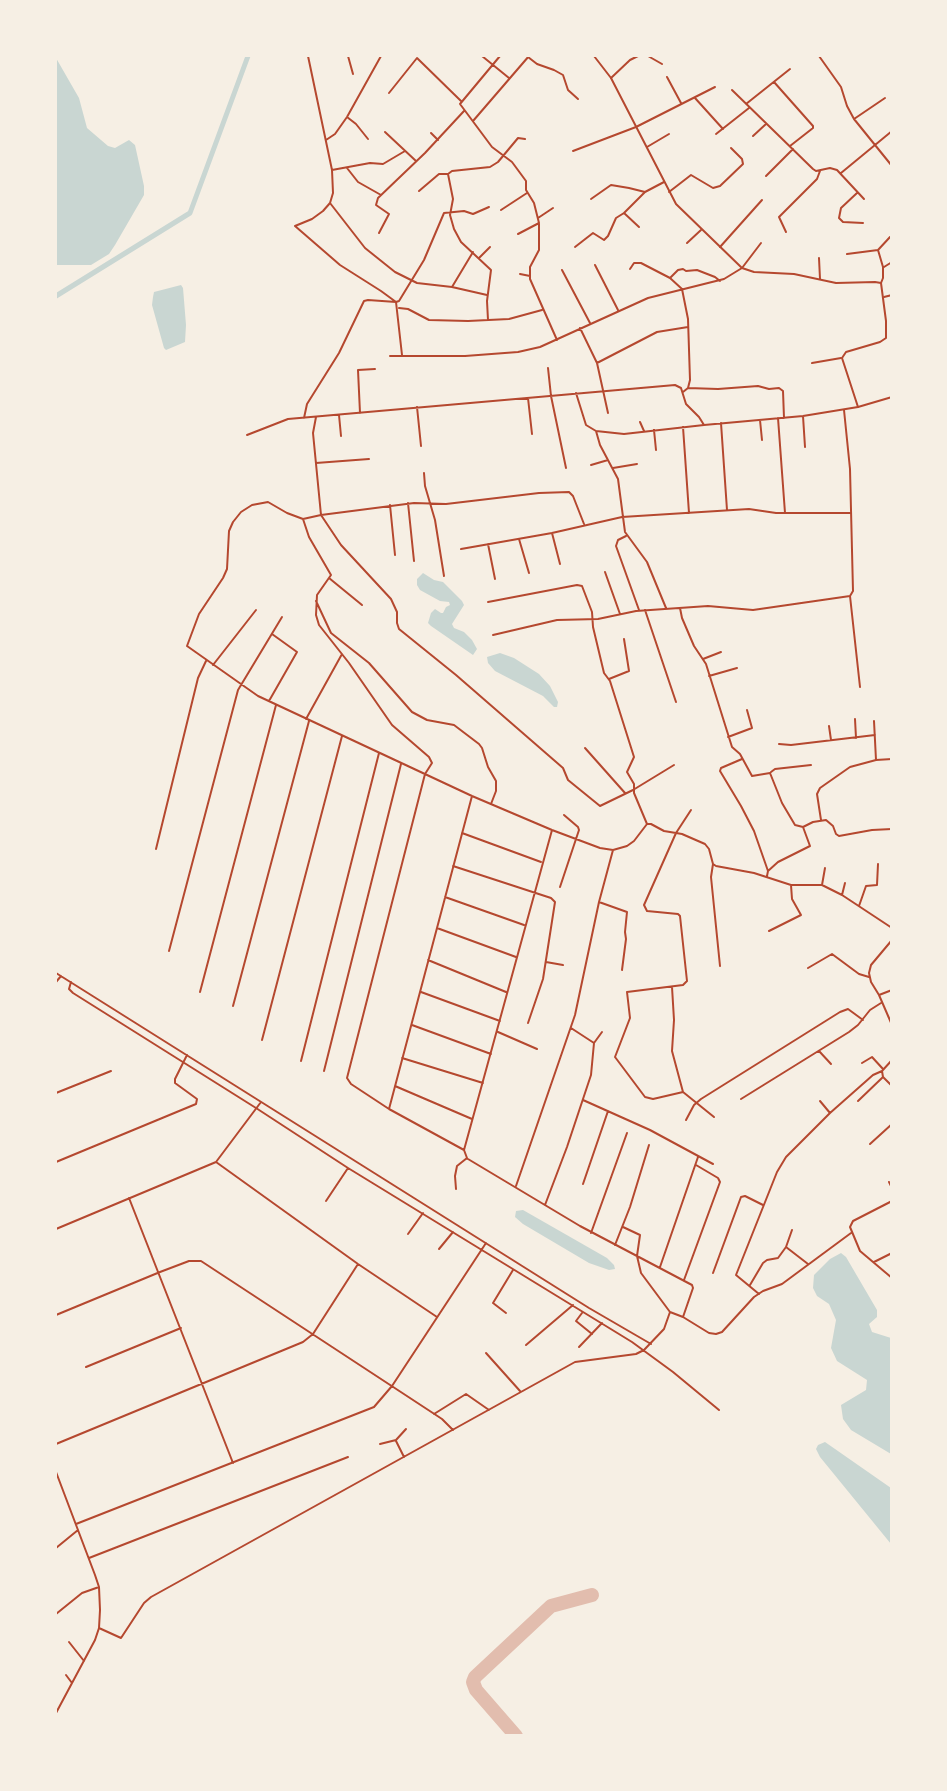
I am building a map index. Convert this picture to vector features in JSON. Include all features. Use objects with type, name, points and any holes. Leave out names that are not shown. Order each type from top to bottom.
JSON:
[{"type":"street","points":[[308,56],[332,170],[333,193],[330,203],[318,214],[295,226],[331,259],[396,303],[402,355]]},
{"type":"street","points":[[348,56],[353,74]]},
{"type":"street","points":[[325,140],[335,134],[347,117],[381,56]]},
{"type":"street","points":[[482,56],[509,78]]},
{"type":"street","points":[[500,56],[461,101],[460,106],[492,147],[512,162],[524,178],[527,193],[534,203],[539,223],[539,250],[530,267],[530,276],[557,340]]},
{"type":"street","points":[[472,121],[528,56],[562,75],[568,90],[578,99]]},
{"type":"street","points":[[594,56],[611,78],[669,192],[680,209],[742,268],[754,272],[782,273],[836,283],[881,283]]},
{"type":"street","points":[[597,59],[600,56]]},
{"type":"street","points":[[611,78],[630,60],[638,56]]},
{"type":"street","points":[[648,56],[662,64]]},
{"type":"street","points":[[819,56],[841,87],[854,119],[891,166]]},
{"type":"street","points":[[389,93],[417,58],[461,101]]},
{"type":"street","points":[[746,104],[790,69]]},
{"type":"street","points":[[667,77],[682,104]]},
{"type":"street","points":[[766,176],[813,126],[774,82]]},
{"type":"street","points":[[573,151],[636,127],[715,87]]},
{"type":"street","points":[[732,90],[813,169],[820,171],[834,168],[864,199]]},
{"type":"street","points":[[695,98],[723,129]]},
{"type":"street","points":[[854,119],[885,98]]},
{"type":"street","points":[[717,135],[749,108]]},
{"type":"street","points":[[379,232],[389,214],[376,205],[381,195],[438,140],[464,111]]},
{"type":"street","points":[[347,117],[368,139]]},
{"type":"street","points":[[753,136],[766,124]]},
{"type":"street","points":[[841,173],[891,131]]},
{"type":"street","points":[[385,132],[416,161]]},
{"type":"street","points":[[431,133],[438,140]]},
{"type":"street","points":[[647,147],[669,134]]},
{"type":"street","points":[[419,190],[439,174],[490,167],[498,162],[518,138],[525,140]]},
{"type":"street","points":[[669,192],[691,175],[713,188],[720,186],[743,164],[742,159],[731,148]]},
{"type":"street","points":[[332,170],[373,162],[383,164],[405,151]]},
{"type":"street","points":[[347,168],[358,182],[381,195]]},
{"type":"street","points":[[786,232],[779,217],[817,179],[820,171]]},
{"type":"street","points":[[448,174],[453,200],[451,211],[454,229],[461,242],[491,270],[488,320]]},
{"type":"street","points":[[575,247],[593,233],[604,240],[616,218],[645,192],[664,182]]},
{"type":"street","points":[[591,199],[611,186],[645,192]]},
{"type":"street","points":[[501,210],[527,193]]},
{"type":"street","points":[[857,193],[841,208],[839,218],[843,222],[863,223]]},
{"type":"street","points":[[720,247],[762,200]]},
{"type":"street","points":[[330,203],[365,248],[380,262],[411,281],[488,295]]},
{"type":"street","points":[[396,303],[436,235],[442,216],[447,211],[467,211],[473,214],[489,207]]},
{"type":"street","points":[[538,218],[553,208]]},
{"type":"street","points":[[624,213],[639,227]]},
{"type":"street","points":[[518,234],[539,223]]},
{"type":"street","points":[[687,243],[701,230]]},
{"type":"street","points":[[847,254],[878,250],[890,237]]},
{"type":"street","points":[[390,356],[465,357],[530,350],[648,298],[720,281],[742,268],[761,243]]},
{"type":"street","points":[[479,258],[490,247]]},
{"type":"street","points":[[812,363],[842,358],[846,352],[886,338],[881,283],[883,267],[878,250]]},
{"type":"street","points":[[453,287],[473,252]]},
{"type":"street","points":[[819,258],[820,279]]},
{"type":"street","points":[[630,269],[636,262],[650,267],[670,278],[682,289],[688,327],[690,380],[688,388],[683,392]]},
{"type":"street","points":[[883,267],[891,262]]},
{"type":"street","points":[[595,265],[618,311]]},
{"type":"street","points":[[670,278],[681,269],[686,272],[697,270],[720,281]]},
{"type":"street","points":[[562,270],[591,323]]},
{"type":"street","points":[[520,274],[530,276]]},
{"type":"street","points":[[884,297],[891,295]]},
{"type":"street","points":[[304,418],[307,404],[339,353],[364,302],[368,300],[396,303]]},
{"type":"street","points":[[398,308],[408,309],[429,320],[488,320],[516,317],[543,310]]},
{"type":"street","points":[[597,363],[657,332],[688,327]]},
{"type":"street","points":[[580,328],[597,363],[608,413]]},
{"type":"street","points":[[842,358],[858,407]]},
{"type":"street","points":[[548,368],[551,396],[566,468]]},
{"type":"street","points":[[360,412],[358,370],[375,369]]},
{"type":"street","points":[[247,435],[280,421],[304,418],[675,385],[683,392],[686,404],[704,425]]},
{"type":"street","points":[[688,388],[718,389],[758,386],[779,388],[783,391],[784,418]]},
{"type":"street","points":[[576,393],[589,428],[614,434],[802,416],[844,410],[891,397]]},
{"type":"street","points":[[528,398],[532,434]]},
{"type":"street","points":[[417,407],[420,446]]},
{"type":"street","points":[[844,410],[850,469],[853,591],[850,596],[860,687]]},
{"type":"street","points":[[339,415],[341,436]]},
{"type":"street","points":[[802,416],[805,447]]},
{"type":"street","points":[[316,417],[313,433],[321,515],[341,545],[391,599],[397,612],[396,623],[399,629],[563,768],[568,780],[600,806],[633,790],[674,765]]},
{"type":"street","points":[[778,418],[785,513]]},
{"type":"street","points":[[760,420],[762,440]]},
{"type":"street","points":[[640,422],[644,431]]},
{"type":"street","points":[[721,423],[727,510]]},
{"type":"street","points":[[683,427],[689,513]]},
{"type":"street","points":[[654,430],[656,450]]},
{"type":"street","points":[[596,431],[618,479],[626,536],[647,562],[666,608]]},
{"type":"street","points":[[316,463],[369,459]]},
{"type":"street","points":[[591,465],[608,460]]},
{"type":"street","points":[[613,468],[637,464]]},
{"type":"street","points":[[424,473],[444,576]]},
{"type":"street","points":[[584,524],[573,495],[569,492],[539,493],[446,504],[408,503],[303,519],[268,502],[252,505],[233,522],[229,531],[227,569],[199,614],[187,646],[240,685],[268,701],[401,764],[552,830],[600,848],[613,850],[627,846],[634,841],[647,824]]},
{"type":"street","points":[[408,503],[414,561]]},
{"type":"street","points":[[390,505],[395,555]]},
{"type":"street","points":[[461,549],[552,533],[622,517],[749,509],[785,513],[851,513]]},
{"type":"street","points":[[303,519],[309,537],[331,572],[318,591],[316,615],[319,625],[392,725],[429,757],[432,763],[425,774],[347,1078],[351,1084],[389,1109],[464,1150]]},
{"type":"street","points":[[552,533],[560,564]]},
{"type":"street","points":[[626,536],[618,540],[616,546],[639,611]]},
{"type":"street","points":[[519,539],[529,573]]},
{"type":"street","points":[[488,544],[495,579]]},
{"type":"street","points":[[605,572],[620,614]]},
{"type":"street","points":[[329,578],[362,605]]},
{"type":"street","points":[[488,602],[580,585],[591,607],[604,673],[609,679],[634,757],[627,769],[647,824]]},
{"type":"street","points":[[493,635],[556,620],[593,619],[645,610],[716,606],[753,610],[850,596]]},
{"type":"street","points":[[316,601],[331,633],[369,663],[412,712],[427,720],[454,725],[482,748],[488,767],[496,781],[496,791],[491,804]]},
{"type":"street","points":[[680,608],[694,646],[703,659],[710,676],[732,747],[738,751],[752,776],[770,773],[775,769],[812,765]]},
{"type":"street","points":[[213,666],[256,610]]},
{"type":"street","points":[[645,610],[676,702]]},
{"type":"street","points":[[169,951],[240,685],[282,617]]},
{"type":"street","points":[[268,701],[297,652],[272,634]]},
{"type":"street","points":[[609,679],[629,671],[624,639]]},
{"type":"street","points":[[703,659],[721,652]]},
{"type":"street","points":[[233,1006],[307,720],[342,654]]},
{"type":"street","points":[[156,849],[198,678],[206,661]]},
{"type":"street","points":[[710,676],[737,669]]},
{"type":"street","points":[[200,992],[276,705]]},
{"type":"street","points":[[728,737],[752,728],[747,710]]},
{"type":"street","points":[[855,719],[856,738]]},
{"type":"street","points":[[874,722],[876,760]]},
{"type":"street","points":[[829,726],[831,740]]},
{"type":"street","points":[[779,744],[791,745],[875,735]]},
{"type":"street","points":[[262,1040],[342,736]]},
{"type":"street","points":[[585,748],[625,793]]},
{"type":"street","points":[[301,1061],[379,753]]},
{"type":"street","points":[[742,759],[721,768],[720,771],[754,831],[768,871],[767,877]]},
{"type":"street","points":[[821,820],[817,794],[820,788],[850,767],[876,760],[891,759]]},
{"type":"street","points":[[324,1071],[401,764]]},
{"type":"street","points":[[770,773],[795,825],[803,827],[821,820],[830,822],[839,836],[891,829]]},
{"type":"street","points":[[389,1109],[472,796]]},
{"type":"street","points":[[683,1092],[653,1099],[645,1097],[615,1057],[630,1018],[627,992],[683,985],[687,981],[681,919],[678,914],[647,911],[644,905],[676,833],[691,810]]},
{"type":"street","points":[[560,887],[579,830],[564,815]]},
{"type":"street","points":[[647,824],[705,844],[709,849],[713,864],[711,878],[720,966]]},
{"type":"street","points":[[768,871],[778,862],[810,846],[803,827]]},
{"type":"street","points":[[552,830],[464,1150],[467,1158],[591,1233],[684,1280],[693,1288],[683,1317]]},
{"type":"street","points":[[462,833],[542,862]]},
{"type":"street","points":[[516,1186],[580,998],[599,902],[613,850]]},
{"type":"street","points":[[713,864],[791,885],[822,885],[860,906],[891,928]]},
{"type":"street","points":[[860,906],[866,886],[877,885],[878,864]]},
{"type":"street","points":[[453,866],[555,902],[546,962],[528,1023]]},
{"type":"street","points":[[822,885],[825,868]]},
{"type":"street","points":[[842,895],[845,883]]},
{"type":"street","points":[[769,931],[801,915],[792,899],[791,885]]},
{"type":"street","points":[[445,897],[525,926]]},
{"type":"street","points":[[599,902],[627,912],[625,932],[627,939],[621,970]]},
{"type":"street","points":[[436,928],[516,957]]},
{"type":"street","points":[[891,940],[872,965],[869,977],[891,1025]]},
{"type":"street","points":[[808,968],[832,954],[859,974],[869,977]]},
{"type":"street","points":[[428,960],[507,993]]},
{"type":"street","points":[[546,962],[563,965]]},
{"type":"street","points":[[56,973],[651,1344]]},
{"type":"street","points":[[56,982],[61,976]]},
{"type":"street","points":[[71,982],[69,989],[73,993],[348,1168],[644,1350],[718,1410]]},
{"type":"street","points":[[672,987],[675,1020],[672,1051],[683,1092],[714,1116]]},
{"type":"street","points":[[879,995],[891,990]]},
{"type":"street","points":[[420,992],[500,1021]]},
{"type":"street","points":[[741,1099],[849,1032],[863,1020],[870,1010],[881,1003]]},
{"type":"street","points":[[686,1120],[697,1102],[844,1010],[851,1010],[863,1020]]},
{"type":"street","points":[[136,1033],[141,1024]]},
{"type":"street","points":[[411,1025],[491,1054]]},
{"type":"street","points":[[571,1029],[594,1042]]},
{"type":"street","points":[[498,1032],[537,1049]]},
{"type":"street","points":[[544,1205],[584,1100],[591,1075],[594,1042],[602,1032]]},
{"type":"street","points":[[819,1051],[831,1064]]},
{"type":"street","points":[[56,1162],[196,1104],[197,1099],[175,1083],[176,1076],[187,1055]]},
{"type":"street","points":[[862,1063],[872,1057],[891,1086]]},
{"type":"street","points":[[402,1058],[483,1083]]},
{"type":"street","points":[[759,1294],[736,1275],[777,1172],[786,1157],[830,1113],[891,1060]]},
{"type":"street","points":[[56,1093],[111,1071]]},
{"type":"street","points":[[858,1101],[883,1077]]},
{"type":"street","points":[[395,1086],[473,1119]]},
{"type":"street","points":[[584,1100],[650,1130],[713,1164]]},
{"type":"street","points":[[820,1101],[830,1113]]},
{"type":"street","points":[[56,1228],[216,1162],[261,1102]]},
{"type":"street","points":[[583,1184],[608,1111]]},
{"type":"street","points":[[870,1144],[891,1124]]},
{"type":"street","points":[[591,1233],[627,1133]]},
{"type":"street","points":[[615,1245],[649,1145]]},
{"type":"street","points":[[660,1267],[698,1157]]},
{"type":"street","points":[[456,1189],[457,1166],[467,1158]]},
{"type":"street","points":[[216,1162],[437,1318]]},
{"type":"street","points":[[684,1280],[720,1182],[718,1178],[696,1165]]},
{"type":"street","points":[[326,1201],[348,1168]]},
{"type":"street","points":[[889,1182],[891,1188]]},
{"type":"street","points":[[386,1191],[392,1183]]},
{"type":"street","points":[[713,1273],[741,1197],[745,1196],[763,1205]]},
{"type":"street","points":[[129,1198],[160,1272],[233,1463]]},
{"type":"street","points":[[891,1201],[853,1221],[850,1227],[860,1251],[891,1278]]},
{"type":"street","points":[[408,1234],[423,1213]]},
{"type":"street","points":[[623,1227],[640,1235],[638,1256],[641,1272],[670,1312],[709,1333],[716,1334],[727,1329],[759,1294],[782,1284],[851,1233]]},
{"type":"street","points":[[750,1286],[763,1263],[778,1258],[786,1247],[792,1230]]},
{"type":"street","points":[[439,1250],[453,1232]]},
{"type":"street","points":[[76,1524],[368,1411],[379,1403],[392,1386],[486,1242]]},
{"type":"street","points":[[786,1247],[808,1264]]},
{"type":"street","points":[[874,1262],[891,1254]]},
{"type":"street","points":[[56,1316],[160,1272],[189,1261],[201,1261],[434,1414],[453,1430]]},
{"type":"street","points":[[56,1444],[303,1342],[313,1334],[358,1264]]},
{"type":"street","points":[[506,1312],[494,1305],[493,1300],[513,1270]]},
{"type":"street","points":[[526,1345],[573,1305]]},
{"type":"street","points":[[583,1312],[576,1321],[592,1334]]},
{"type":"street","points":[[99,1628],[121,1638],[150,1597],[575,1362],[636,1354],[644,1350],[664,1329],[670,1312]]},
{"type":"street","points":[[579,1347],[602,1323]]},
{"type":"street","points":[[86,1367],[181,1328]]},
{"type":"street","points":[[486,1353],[520,1392]]},
{"type":"street","points":[[434,1414],[466,1394],[489,1410]]},
{"type":"street","points":[[380,1444],[396,1440],[406,1429]]},
{"type":"street","points":[[396,1440],[404,1457]]},
{"type":"street","points":[[89,1558],[348,1457]]},
{"type":"street","points":[[56,1472],[99,1587],[99,1628],[56,1713]]},
{"type":"street","points":[[56,1486],[60,1485]]},
{"type":"street","points":[[56,1548],[78,1530]]},
{"type":"street","points":[[56,1614],[82,1593],[99,1587]]},
{"type":"street","points":[[69,1642],[84,1661]]},
{"type":"street","points":[[66,1675],[72,1683]]},
{"type":"shaded area","points":[[56,58],[79,98],[87,128],[108,146],[115,148],[129,140],[135,145],[144,186],[144,195],[109,254],[91,265],[56,265]]},
{"type":"shaded area","points":[[181,285],[186,325],[185,342],[166,350],[152,305],[154,292]]},
{"type":"shaded area","points":[[423,573],[434,580],[443,582],[462,601],[464,605],[452,624],[454,628],[464,632],[472,640],[477,649],[473,655],[428,623],[435,609],[443,613],[450,605],[449,602],[440,601],[420,590],[417,579]]},
{"type":"shaded area","points":[[500,653],[514,658],[539,674],[550,686],[558,702],[557,707],[554,707],[543,696],[495,671],[488,663],[487,657]]},
{"type":"shaded area","points":[[523,1210],[607,1258],[615,1269],[609,1270],[589,1263],[523,1224],[515,1217],[516,1211]]},
{"type":"shaded area","points":[[841,1253],[846,1257],[877,1310],[877,1317],[869,1324],[872,1332],[891,1338],[891,1454],[851,1430],[843,1419],[841,1405],[866,1390],[867,1380],[837,1361],[831,1348],[836,1320],[829,1304],[817,1296],[813,1288],[814,1275],[830,1259]]},
{"type":"shaded area","points":[[825,1442],[891,1488],[891,1544],[820,1457],[816,1449],[818,1445]]},
{"type":"waterway","points":[[56,296],[190,213],[248,56]]},
{"type":"taxiway","points":[[516,1736],[476,1690],[473,1682],[475,1677],[551,1606],[592,1595]]}]
